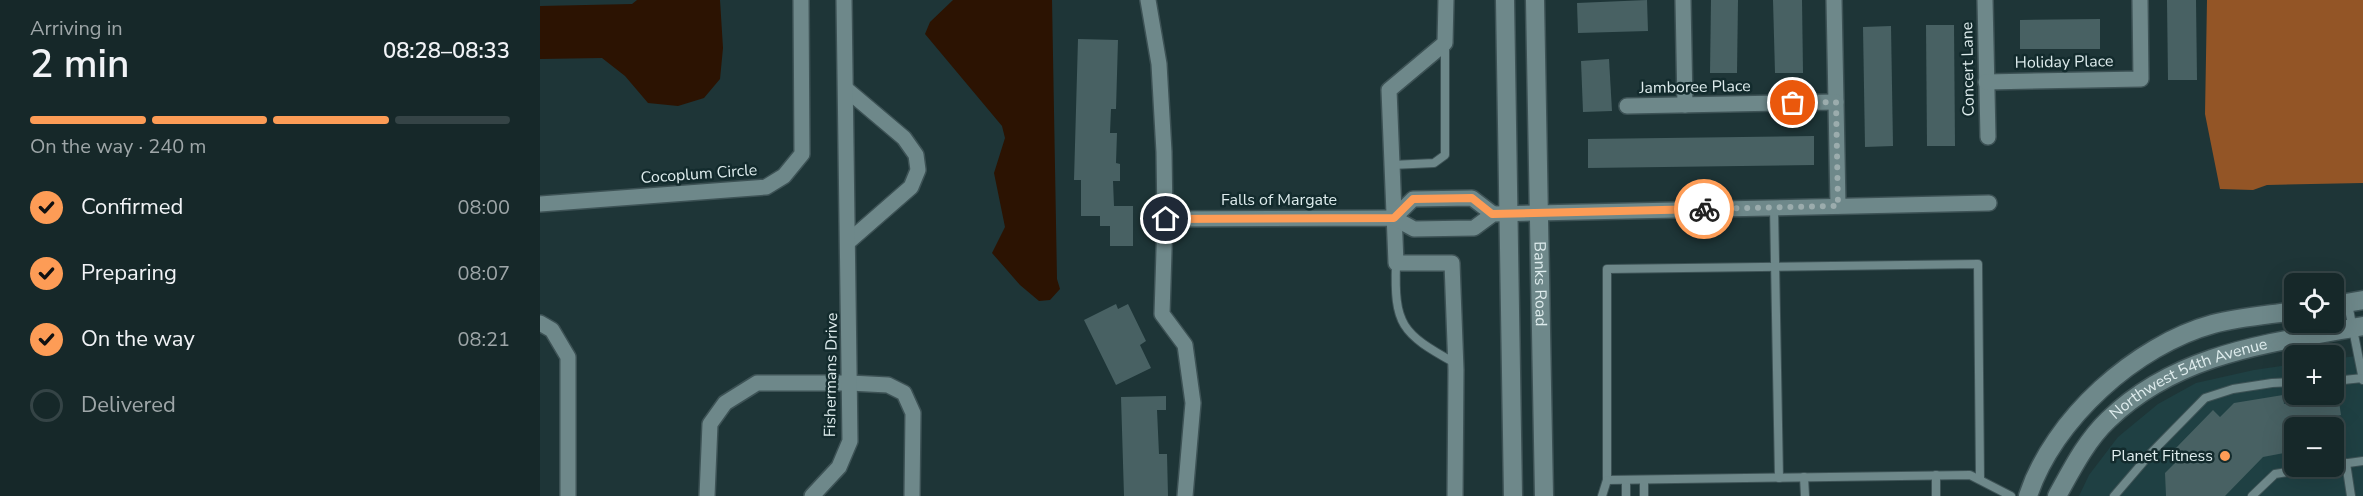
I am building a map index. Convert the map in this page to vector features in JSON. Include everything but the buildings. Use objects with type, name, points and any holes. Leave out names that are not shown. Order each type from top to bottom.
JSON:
[{"type":"street","name":"Cocoplum Circle","points":[[540,204],[766,187],[784,176],[802,154],[801,0]]},
{"type":"street","name":"Fishermans Drive","points":[[812,496],[838,467],[850,441],[844,0]]},
{"type":"street","points":[[1148,0],[1159,64],[1166,219],[1162,314],[1185,345],[1193,403],[1185,496]]},
{"type":"street","points":[[1446,0],[1445,43],[1389,90],[1396,263],[1452,263],[1456,363],[1455,496]]},
{"type":"street","name":"Banks Road","points":[[1505,0],[1501,214],[1513,496]]},
{"type":"street","name":"Banks Road","points":[[1535,0],[1544,496]]},
{"type":"street","points":[[1683,0],[1685,105]]},
{"type":"street","points":[[1834,0],[1838,206]]},
{"type":"street","name":"Concert Lane","points":[[1985,0],[1988,137]]},
{"type":"street","name":"Holiday Place","points":[[1986,82],[2141,79],[2140,0]]},
{"type":"street","points":[[846,89],[904,138],[915,155],[918,170],[911,187],[848,242]]},
{"type":"street","name":"Jamboree Place","points":[[1627,106],[1836,102]]},
{"type":"street","points":[[1394,218],[1413,199],[1472,198],[1501,214],[1989,203]]},
{"type":"street","name":"Falls of Margate","points":[[1166,219],[1394,218],[1414,229],[1474,228],[1501,214]]},
{"type":"street","name":"Northwest 54th Avenue","points":[[2028,496],[2058,437],[2090,400],[2122,371],[2164,344],[2213,324],[2284,313]]},
{"type":"street","points":[[540,323],[552,330],[568,357],[568,496]]},
{"type":"street","name":"Northwest 54th Avenue","points":[[2057,496],[2080,455],[2107,421],[2139,393],[2177,370],[2223,354],[2358,327]]},
{"type":"street","points":[[707,496],[710,424],[725,402],[757,383],[888,385],[904,393],[913,413],[912,496]]},
{"type":"lane","points":[[1392,165],[1434,163],[1445,155],[1445,43]]},
{"type":"lane","points":[[1774,207],[1779,477]]},
{"type":"lane","points":[[1396,263],[1395,297],[1400,319],[1407,330],[1456,363]]},
{"type":"lane","points":[[1602,496],[1606,480],[1607,269],[1978,264],[1980,480]]},
{"type":"lane","points":[[2344,380],[2363,379],[2358,327],[2348,302]]},
{"type":"lane","points":[[2114,496],[2151,453],[2205,398],[2232,389],[2284,382]]},
{"type":"lane","points":[[2350,496],[2346,463],[2363,460]]},
{"type":"lane","points":[[2252,496],[2275,474],[2284,473]]},
{"type":"lane","points":[[1936,475],[1936,496]]},
{"type":"lane","points":[[1606,480],[1970,475],[2011,496]]},
{"type":"lane","points":[[1804,477],[1804,496]]},
{"type":"lane","points":[[1626,480],[1626,496]]},
{"type":"lane","points":[[1644,480],[1644,496]]},
{"type":"shaded area","points":[[637,0],[720,0],[723,48],[720,79],[704,98],[678,106],[648,103],[625,76],[602,58],[540,59],[540,6],[632,4]]},
{"type":"shaded area","points":[[953,0],[1052,0],[1057,279],[1060,289],[1050,300],[1039,301],[1020,285],[992,253],[1005,227],[994,173],[1005,138],[1002,126],[925,34],[930,22]]},
{"type":"shaded area","points":[[2207,0],[2363,0],[2363,183],[2267,185],[2253,190],[2220,189],[2205,114]]},
{"type":"shaded area","points":[[2363,355],[2363,496],[2079,496],[2089,475],[2118,437],[2158,404],[2196,383],[2284,366],[2284,405],[2344,405],[2344,358]]},
{"type":"way so far","points":[[1704,209],[1838,206],[1836,102],[1793,103]]},
{"type":"place","name":"Planet Fitness","points":[[2225,456]]},
{"type":"route","points":[[1166,219],[1394,218],[1413,199],[1472,198],[1492,214],[1704,209]]}]
